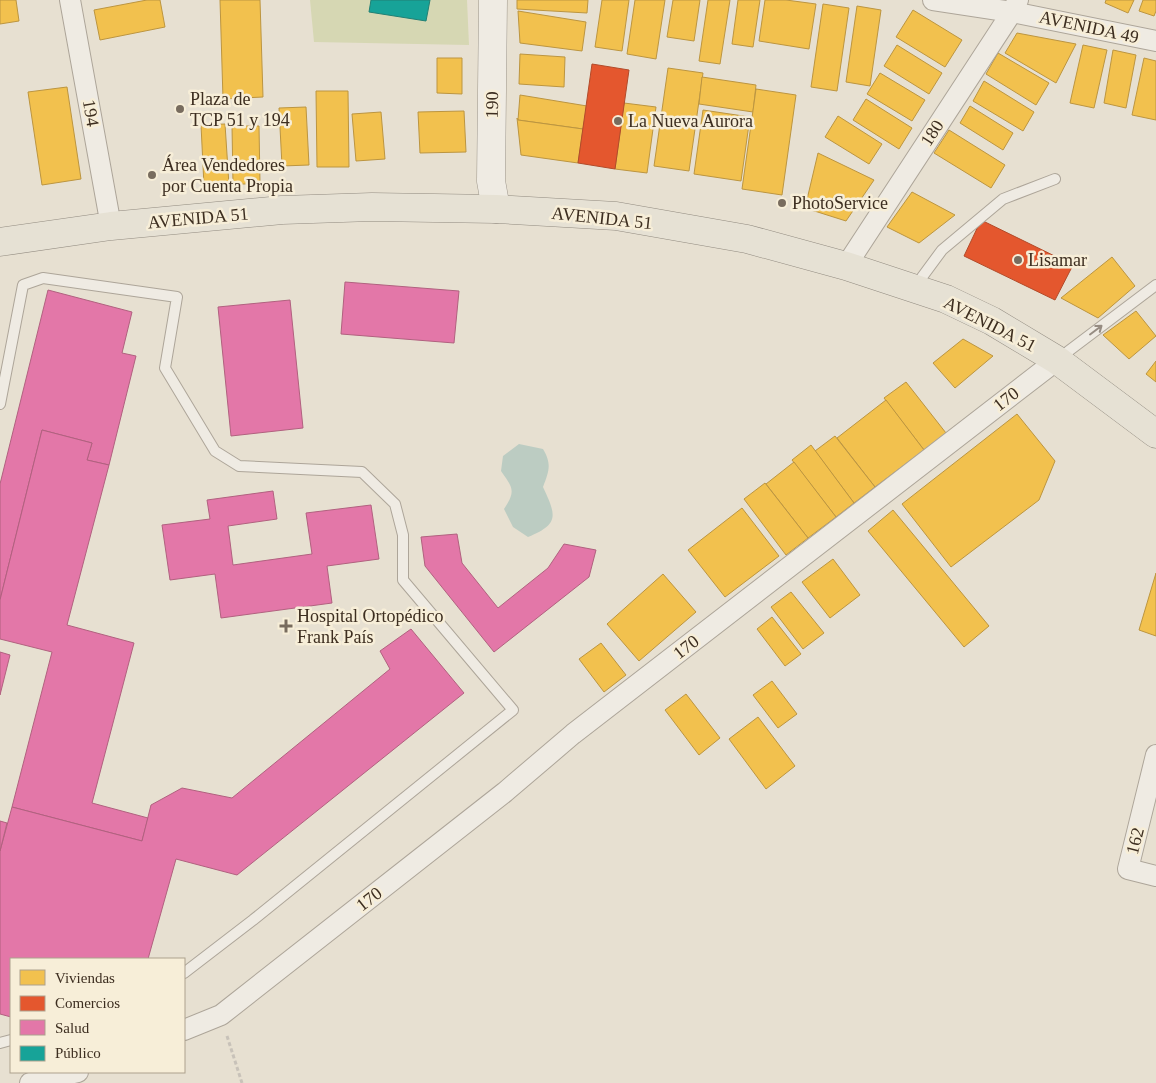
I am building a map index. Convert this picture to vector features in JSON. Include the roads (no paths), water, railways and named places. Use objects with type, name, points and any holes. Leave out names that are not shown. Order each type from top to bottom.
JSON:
[{"type":"main road","name":"AVENIDA 51","points":[[0,242],[111,226],[282,210],[372,207],[496,209],[616,216],[747,239],[846,266],[946,299],[992,320],[1057,360],[1156,434]]},
{"type":"street","name":"194","points":[[70,0],[111,226]]},
{"type":"street","name":"190","points":[[493,0],[491,182],[496,209]]},
{"type":"street","name":"AVENIDA 49","points":[[933,0],[1015,6],[1156,41]]},
{"type":"street","name":"180","points":[[846,266],[1015,6]]},
{"type":"street","name":"170","points":[[185,1030],[221,1015],[505,792],[573,734],[1057,360]]},
{"type":"street","name":"162","points":[[1156,755],[1128,869],[1156,876]]},
{"type":"street","points":[[30,1083],[74,1073]]},
{"type":"lane","points":[[914,288],[942,250],[1003,198],[1055,179]]},
{"type":"lane","points":[[0,404],[23,285],[43,278],[177,297],[166,368],[215,451],[239,466],[362,472],[395,504],[403,535],[403,580],[513,710],[253,920],[185,972]]},
{"type":"lane","name":"170","points":[[1057,360],[1156,285]]},
{"type":"place","name":"Plaza de TCP 51 y 194","points":[[180,109]]},
{"type":"place","name":"La Nueva Aurora","points":[[618,121]]},
{"type":"place","name":"Área Vendedores por Cuenta Propia","points":[[152,175]]},
{"type":"place","name":"PhotoService","points":[[782,203]]},
{"type":"place","name":"Lisamar","points":[[1018,260]]},
{"type":"place","name":"Hospital Ortopédico Frank País","points":[[286,626]]}]
